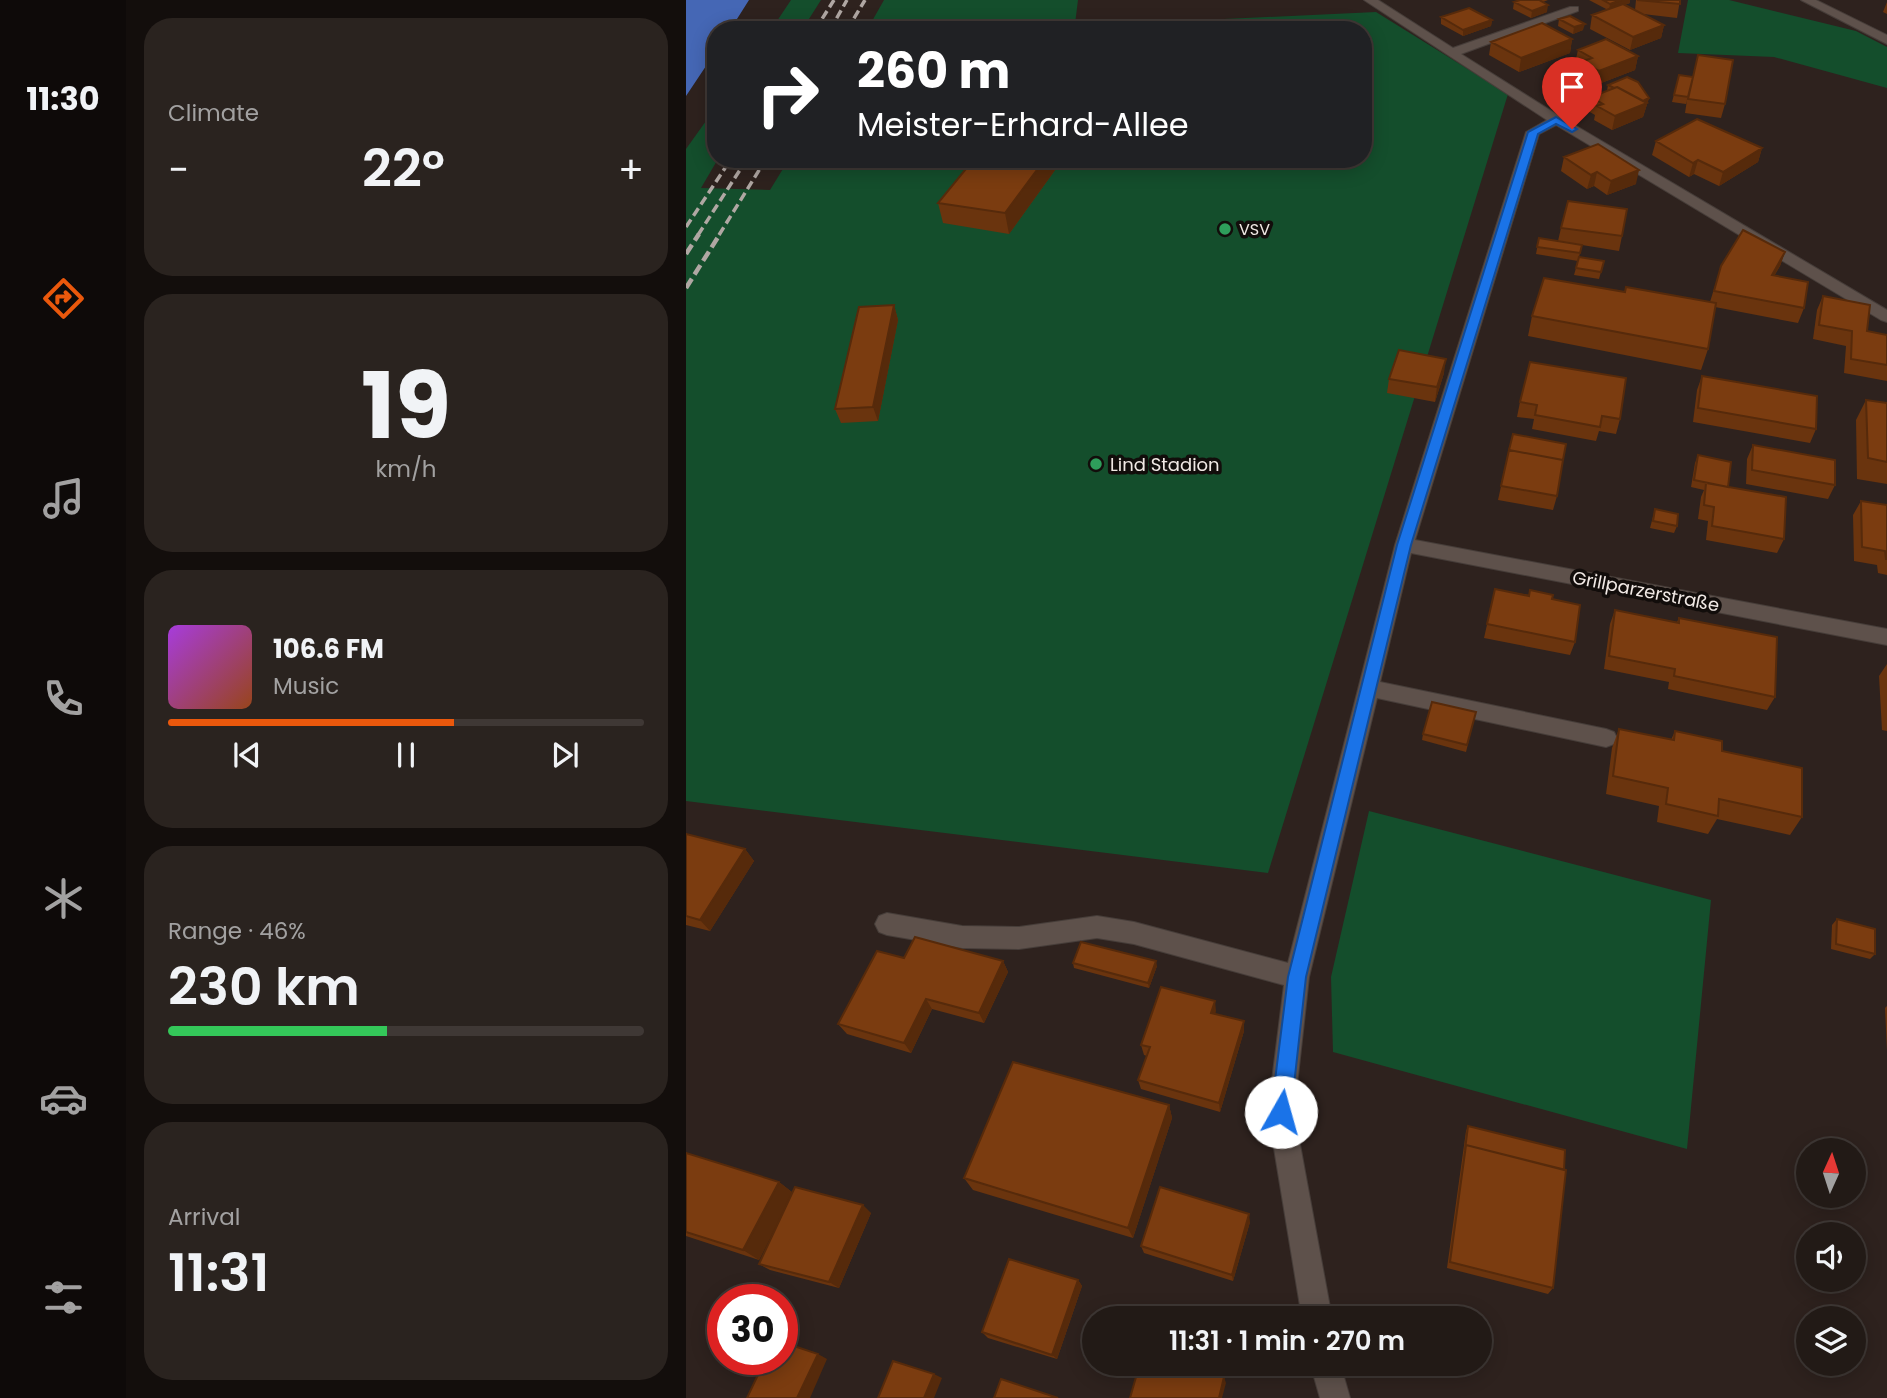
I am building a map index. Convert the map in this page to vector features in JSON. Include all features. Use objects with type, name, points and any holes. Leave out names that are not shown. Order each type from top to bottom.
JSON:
[{"type":"street","points":[[1370,0],[1556,120],[1887,317]]},
{"type":"street","points":[[1807,0],[1887,40]]},
{"type":"street","points":[[1454,52],[1574,9]]},
{"type":"street","points":[[1315,1306],[1281,1112],[1297,977],[1404,545],[1533,132],[1556,120]]},
{"type":"street","name":"Grillparzerstraße","points":[[1404,545],[1887,637]]},
{"type":"street","points":[[1370,688],[1606,738]]},
{"type":"street","points":[[887,924],[962,937],[1019,938],[1097,927],[1134,933],[1297,977]]},
{"type":"street","points":[[1329,1376],[1335,1398]]},
{"type":"green space","points":[[791,0],[821,0],[808,21],[777,21]]},
{"type":"green space","points":[[884,0],[1078,0],[1075,21],[872,21]]},
{"type":"green space","points":[[1688,0],[1729,0],[1856,31],[1887,47],[1887,88],[1774,57],[1678,53]]},
{"type":"green space","name":"Lind Stadion","points":[[1376,12],[1508,94],[1268,873],[686,801],[686,149],[707,120],[707,168],[713,168],[701,188],[770,190],[783,168],[1372,168],[1372,21],[1182,21]]},
{"type":"green space","points":[[1369,811],[1711,900],[1687,1149],[1333,1052],[1331,977]]},
{"type":"water","points":[[686,0],[749,0],[736,21],[707,21],[707,64],[686,96]]},
{"type":"building","points":[[1539,0],[1548,5],[1532,11],[1514,2]]},
{"type":"building","points":[[1603,0],[1621,0],[1610,4]]},
{"type":"building","points":[[1637,0],[1680,0],[1680,4]]},
{"type":"building","points":[[1623,4],[1664,25],[1633,37],[1592,15]]},
{"type":"building","points":[[1469,8],[1492,20],[1463,30],[1441,17]]},
{"type":"building","points":[[1570,16],[1585,24],[1574,27],[1559,19]]},
{"type":"building","points":[[1542,23],[1572,39],[1521,58],[1491,42]]},
{"type":"building","points":[[1606,39],[1638,56],[1599,71],[1581,62],[1592,58],[1578,50]]},
{"type":"building","points":[[1698,55],[1733,60],[1725,104],[1688,99]]},
{"type":"building","points":[[1679,75],[1693,77],[1688,97],[1674,95]]},
{"type":"building","points":[[1627,77],[1638,82],[1649,98],[1643,101],[1608,85]]},
{"type":"building","points":[[1568,84],[1584,93],[1568,99],[1552,90]]},
{"type":"building","points":[[1617,87],[1647,103],[1615,116],[1597,106],[1603,104],[1591,97]]},
{"type":"building","points":[[1697,119],[1762,148],[1723,172],[1698,160],[1693,163],[1656,141]]},
{"type":"building","points":[[1598,144],[1639,170],[1611,181],[1597,172],[1591,175],[1564,157]]},
{"type":"building","points":[[967,168],[1038,168],[1005,213],[938,203]]},
{"type":"building","points":[[1568,201],[1627,209],[1622,236],[1561,228]]},
{"type":"building","points":[[1743,230],[1785,252],[1772,275],[1808,282],[1804,308],[1714,291],[1721,266]]},
{"type":"building","points":[[1539,238],[1582,245],[1580,253],[1537,247]]},
{"type":"building","points":[[1579,257],[1604,261],[1601,272],[1576,268]]},
{"type":"building","points":[[1544,278],[1625,292],[1626,287],[1716,303],[1708,349],[1532,316]]},
{"type":"building","points":[[1823,296],[1870,305],[1867,331],[1887,335],[1887,365],[1851,359],[1852,331],[1819,325]]},
{"type":"building","points":[[894,305],[873,407],[835,409],[859,307]]},
{"type":"building","points":[[1399,350],[1446,359],[1437,387],[1389,379]]},
{"type":"building","points":[[1530,362],[1626,378],[1620,419],[1602,416],[1600,427],[1535,415],[1537,405],[1520,402]]},
{"type":"building","points":[[1702,376],[1817,396],[1816,429],[1698,408]]},
{"type":"building","points":[[1866,400],[1887,403],[1887,462],[1868,458]]},
{"type":"building","points":[[1513,434],[1566,444],[1563,460],[1509,450]]},
{"type":"building","points":[[1753,445],[1835,460],[1835,485],[1752,470]]},
{"type":"building","points":[[1509,450],[1563,460],[1557,496],[1501,486]]},
{"type":"building","points":[[1698,455],[1731,462],[1728,487],[1694,480]]},
{"type":"building","points":[[1706,483],[1786,497],[1784,539],[1712,526],[1714,507],[1704,505]]},
{"type":"building","points":[[1861,501],[1887,505],[1887,559],[1885,551],[1862,547]]},
{"type":"building","points":[[1655,509],[1678,514],[1677,526],[1653,521]]},
{"type":"building","points":[[1495,589],[1529,596],[1530,590],[1553,595],[1552,599],[1580,605],[1575,642],[1487,624]]},
{"type":"building","points":[[1615,610],[1679,623],[1679,618],[1777,637],[1775,697],[1674,676],[1675,669],[1609,656]]},
{"type":"building","points":[[1432,702],[1476,712],[1467,745],[1423,734]]},
{"type":"building","points":[[1619,729],[1674,740],[1675,731],[1722,741],[1722,751],[1802,768],[1802,817],[1719,799],[1718,816],[1666,804],[1668,788],[1613,776]]},
{"type":"building","points":[[686,834],[745,849],[700,920],[686,916]]},
{"type":"building","points":[[1837,919],[1875,929],[1875,954],[1836,944]]},
{"type":"building","points":[[915,937],[1003,961],[979,1013],[926,999],[904,1043],[838,1024],[877,951],[904,958]]},
{"type":"building","points":[[1081,942],[1156,961],[1148,983],[1073,963]]},
{"type":"building","points":[[1161,987],[1215,1001],[1211,1013],[1244,1021],[1219,1103],[1138,1080],[1150,1047],[1141,1045]]},
{"type":"building","points":[[1013,1062],[1169,1105],[1128,1228],[964,1178]]},
{"type":"building","points":[[1468,1126],[1565,1150],[1564,1170],[1466,1145],[1465,1150]]},
{"type":"building","points":[[1466,1145],[1566,1170],[1553,1288],[1450,1262]]},
{"type":"building","points":[[686,1153],[779,1182],[743,1250],[686,1232]]},
{"type":"building","points":[[795,1187],[863,1205],[829,1282],[759,1264]]},
{"type":"building","points":[[1160,1187],[1249,1214],[1232,1275],[1141,1246]]},
{"type":"building","points":[[1009,1259],[1078,1280],[1052,1355],[982,1332]]},
{"type":"building","points":[[798,1347],[818,1354],[797,1398],[747,1398],[758,1375],[798,1375]]},
{"type":"building","points":[[893,1361],[934,1374],[924,1398],[878,1398]]},
{"type":"building","points":[[1136,1376],[1224,1377],[1219,1398],[1130,1398]]},
{"type":"building","points":[[1001,1379],[1058,1398],[994,1398]]},
{"type":"railway","points":[[821,21],[834,0]]},
{"type":"railway","points":[[835,21],[847,0]]},
{"type":"railway","points":[[852,21],[865,0]]},
{"type":"railway","points":[[686,227],[725,168]]},
{"type":"railway","points":[[698,235],[741,168]]},
{"type":"railway","points":[[719,235],[760,168]]},
{"type":"railway","points":[[686,254],[699,234]]},
{"type":"railway","points":[[686,288],[720,234]]},
{"type":"place","name":"VSV","points":[[1225,229]]},
{"type":"place","name":"Lind Stadion","points":[[1096,464]]},
{"type":"route","points":[[1281,1112],[1297,977],[1404,545],[1533,132],[1556,120],[1572,129]]}]
